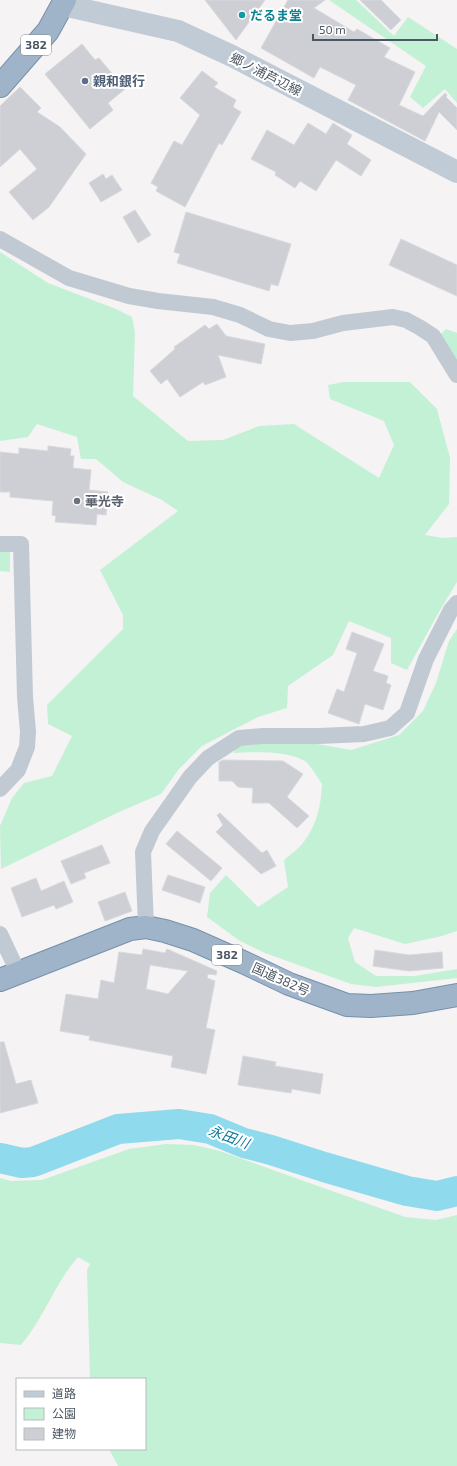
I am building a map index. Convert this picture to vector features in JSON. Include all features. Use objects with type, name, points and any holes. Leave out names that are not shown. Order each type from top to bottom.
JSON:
[{"type":"highway","name":"382","points":[[0,86],[48,30],[64,3]]},
{"type":"highway","name":"国道382号","points":[[9,976],[130,929],[146,927],[165,931],[193,940],[289,984],[347,1005],[370,1006],[412,1003],[457,995]]},
{"type":"main road","name":"郷ノ浦芦辺線","points":[[64,3],[178,31],[232,56],[457,172]]},
{"type":"street","points":[[0,239],[69,278],[129,296],[213,307],[240,315],[269,329],[290,333],[313,331],[343,323],[393,317],[406,320],[419,326],[433,336],[457,375]]},
{"type":"street","points":[[0,544],[21,544],[25,690],[28,732],[26,747],[18,770],[0,789]]},
{"type":"street","points":[[146,927],[143,852],[152,831],[190,777],[208,758],[239,738],[263,736],[364,734],[390,728],[407,713],[426,659],[451,610],[457,603]]},
{"type":"street","points":[[0,934],[9,976]]},
{"type":"green space","points":[[329,0],[356,0],[394,36],[408,17],[457,49],[457,103],[445,89],[423,108],[410,97],[426,66]]},
{"type":"green space","points":[[0,252],[48,283],[116,309],[132,317],[135,333],[133,396],[188,441],[223,440],[259,426],[294,424],[379,478],[394,445],[384,421],[330,399],[328,385],[344,382],[410,382],[437,409],[450,458],[449,504],[425,535],[443,538],[457,537],[457,582],[407,670],[391,663],[391,638],[349,621],[333,655],[288,686],[287,708],[258,717],[202,746],[179,769],[161,794],[119,812],[1,869],[0,826],[12,798],[24,783],[52,776],[72,736],[48,724],[47,705],[123,629],[123,615],[100,570],[178,511],[162,500],[123,482],[96,459],[81,459],[77,437],[37,424],[28,437],[0,441]]},
{"type":"green space","points":[[446,329],[457,333],[457,363],[439,336]]},
{"type":"green space","points":[[0,551],[10,552],[10,572],[0,571]]},
{"type":"green space","points":[[457,629],[457,931],[442,936],[405,944],[354,928],[348,938],[355,962],[376,976],[415,976],[457,969],[457,978],[376,987],[351,984],[265,953],[240,941],[207,917],[210,893],[226,875],[258,907],[288,887],[284,860],[303,843],[308,836],[315,822],[321,800],[322,784],[312,768],[305,761],[298,757],[280,753],[233,753],[239,745],[300,741],[351,750],[399,735],[423,711],[436,683],[449,641]]},
{"type":"green space","points":[[166,1144],[194,1145],[220,1151],[405,1217],[436,1220],[457,1215],[457,1466],[118,1466],[110,1450],[146,1450],[146,1378],[90,1378],[87,1270],[90,1264],[78,1257],[63,1278],[29,1335],[21,1345],[0,1343],[0,1178],[11,1181],[42,1180],[129,1149]]},
{"type":"building","points":[[205,0],[265,0],[236,40]]},
{"type":"building","points":[[288,0],[325,0],[314,8],[354,32],[357,29],[390,48],[384,57],[415,72],[399,105],[423,116],[445,93],[447,95],[446,97],[457,108],[457,130],[439,112],[425,141],[348,100],[356,85],[320,67],[314,78],[261,48]]},
{"type":"building","points":[[360,0],[381,0],[401,20],[391,30]]},
{"type":"building","name":"親和銀行","points":[[82,44],[95,60],[99,58],[125,89],[108,103],[113,110],[90,129],[45,74]]},
{"type":"building","points":[[202,71],[218,83],[214,87],[236,100],[233,107],[241,112],[222,145],[219,143],[185,207],[156,191],[158,187],[151,183],[174,141],[182,145],[200,115],[180,98]]},
{"type":"building","points":[[20,87],[41,108],[37,112],[60,127],[86,154],[49,207],[33,220],[9,192],[37,169],[20,149],[0,167],[0,106]]},
{"type":"building","points":[[308,123],[326,134],[333,123],[352,135],[347,144],[371,160],[361,176],[336,160],[316,191],[300,181],[295,188],[275,175],[276,172],[251,159],[267,130],[294,145]]},
{"type":"building","points":[[103,174],[106,179],[112,175],[122,190],[101,202],[89,183]]},
{"type":"building","points":[[135,210],[151,235],[138,243],[123,217]]},
{"type":"building","points":[[186,212],[291,244],[278,286],[271,284],[269,291],[177,263],[180,254],[174,252]]},
{"type":"building","points":[[401,239],[457,265],[457,296],[389,265]]},
{"type":"building","points":[[217,324],[226,336],[265,344],[261,364],[218,355],[226,377],[205,385],[203,382],[180,397],[167,379],[161,384],[150,371],[175,349],[174,347],[205,325],[209,329]]},
{"type":"building","points":[[48,446],[71,449],[70,456],[74,456],[73,468],[91,470],[89,490],[108,492],[106,515],[97,514],[96,525],[55,522],[56,516],[52,515],[53,501],[10,497],[10,492],[0,492],[0,452],[19,454],[19,448],[48,451]]},
{"type":"building","points":[[352,632],[384,644],[373,671],[388,676],[386,683],[391,685],[383,710],[365,704],[359,724],[328,713],[337,689],[344,692],[357,653],[346,649]]},
{"type":"building","points":[[223,760],[283,761],[303,774],[287,797],[309,816],[297,828],[269,803],[252,803],[253,788],[238,787],[232,781],[219,781],[219,762]]},
{"type":"building","points":[[220,813],[262,853],[267,850],[276,866],[261,874],[216,832],[223,825],[217,815]]},
{"type":"building","points":[[177,831],[222,868],[211,881],[166,844]]},
{"type":"building","points":[[102,845],[110,863],[84,873],[86,878],[71,884],[61,861]]},
{"type":"building","points":[[168,875],[205,887],[200,903],[162,890]]},
{"type":"building","points":[[36,878],[41,891],[64,881],[73,902],[56,909],[54,905],[22,917],[11,888]]},
{"type":"building","points":[[125,892],[132,911],[105,921],[98,902]]},
{"type":"building","points":[[143,949],[165,953],[167,949],[217,971],[216,975],[208,974],[207,978],[215,981],[206,1028],[215,1030],[206,1074],[171,1067],[173,1056],[89,1040],[90,1036],[60,1031],[66,994],[98,999],[101,980],[114,983],[119,952],[142,955]],"holes":[[[150,965],[188,971],[168,994],[146,989]]]},
{"type":"building","points":[[375,950],[409,955],[442,952],[443,968],[409,971],[373,966]]},
{"type":"building","points":[[0,1042],[4,1042],[16,1084],[31,1080],[38,1103],[0,1113]]},
{"type":"building","points":[[243,1056],[276,1062],[275,1066],[323,1074],[320,1094],[292,1089],[291,1093],[238,1085]]},
{"type":"waterway","name":"永田川","points":[[0,1158],[22,1163],[33,1162],[118,1129],[179,1124],[210,1129],[244,1143],[407,1191],[437,1196],[457,1191]]},
{"type":"place","name":"だるま堂","points":[[242,15]]},
{"type":"place","name":"親和銀行","points":[[85,81]]},
{"type":"place","name":"華光寺","points":[[77,501]]}]
